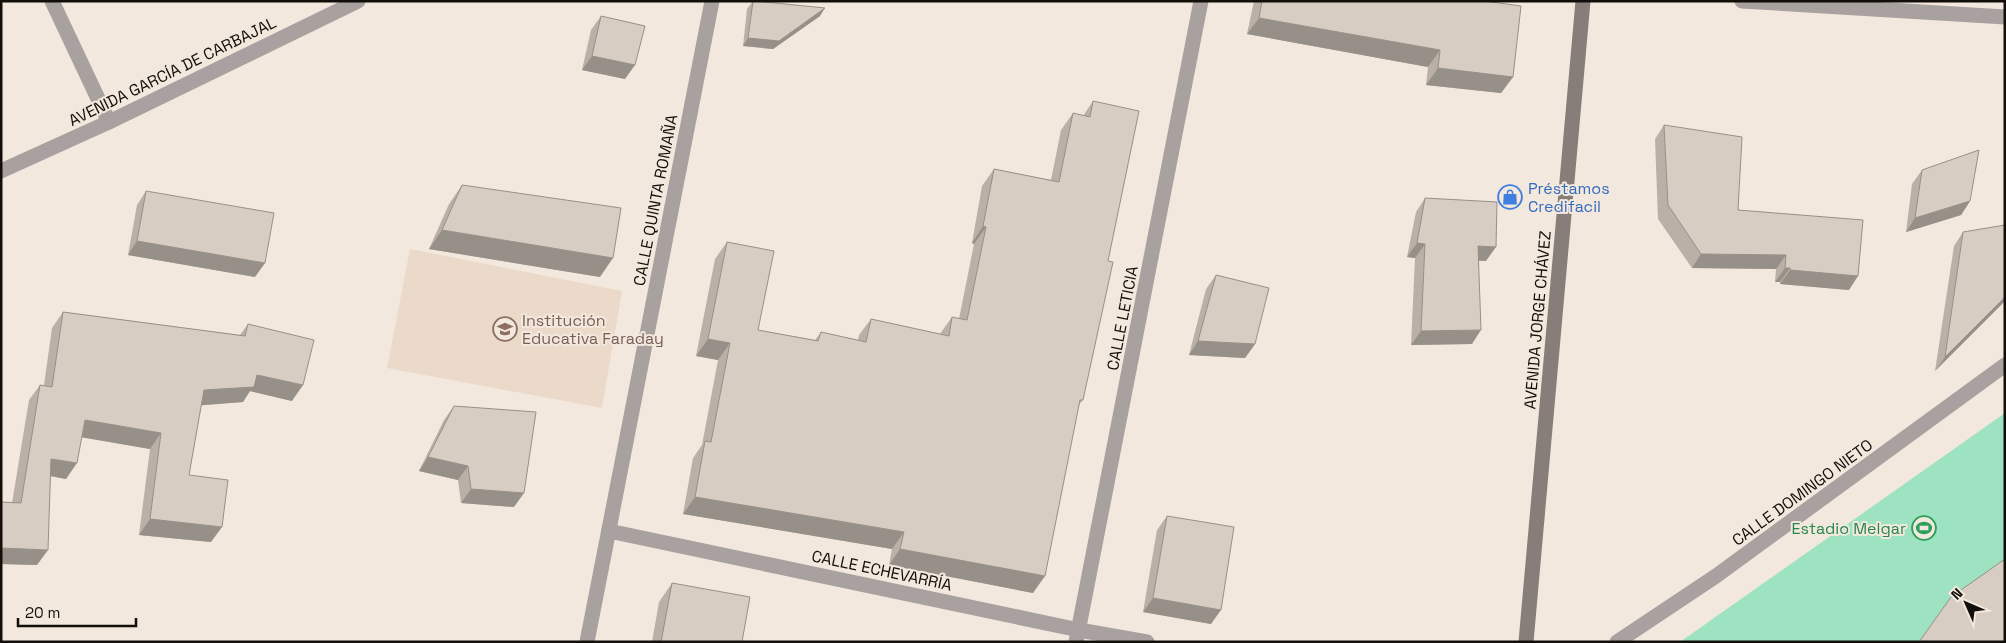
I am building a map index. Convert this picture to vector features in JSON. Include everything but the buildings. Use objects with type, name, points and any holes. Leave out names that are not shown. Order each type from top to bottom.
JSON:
[{"type":"main road","name":"AVENIDA JORGE CHÁVEZ","points":[[1526,642],[1583,1]]},
{"type":"street","points":[[52,1],[109,122]]},
{"type":"street","name":"AVENIDA GARCÍA DE CARBAJAL","points":[[1,171],[109,122],[358,1]]},
{"type":"street","name":"CALLE QUINTA ROMAÑA","points":[[587,642],[712,1]]},
{"type":"street","name":"CALLE LETICIA","points":[[1078,636],[1201,1]]},
{"type":"street","points":[[1742,1],[2005,17]]},
{"type":"street","name":"CALLE DOMINGO NIETO","points":[[1617,642],[1716,576],[2005,365]]},
{"type":"street","name":"CALLE ECHEVARRÍA","points":[[609,531],[1078,636],[1147,642]]},
{"type":"shaded area","name":"Institución Educativa Faraday","points":[[410,249],[622,291],[602,408],[387,368]]},
{"type":"green space","name":"Estadio Melgar","points":[[2005,413],[2005,642],[1680,642]]},
{"type":"place","name":"Préstamos Credifacil","points":[[1510,197]]},
{"type":"place","name":"Institución Educativa Faraday","points":[[505,329]]},
{"type":"place","name":"Estadio Melgar","points":[[1924,528]]}]
